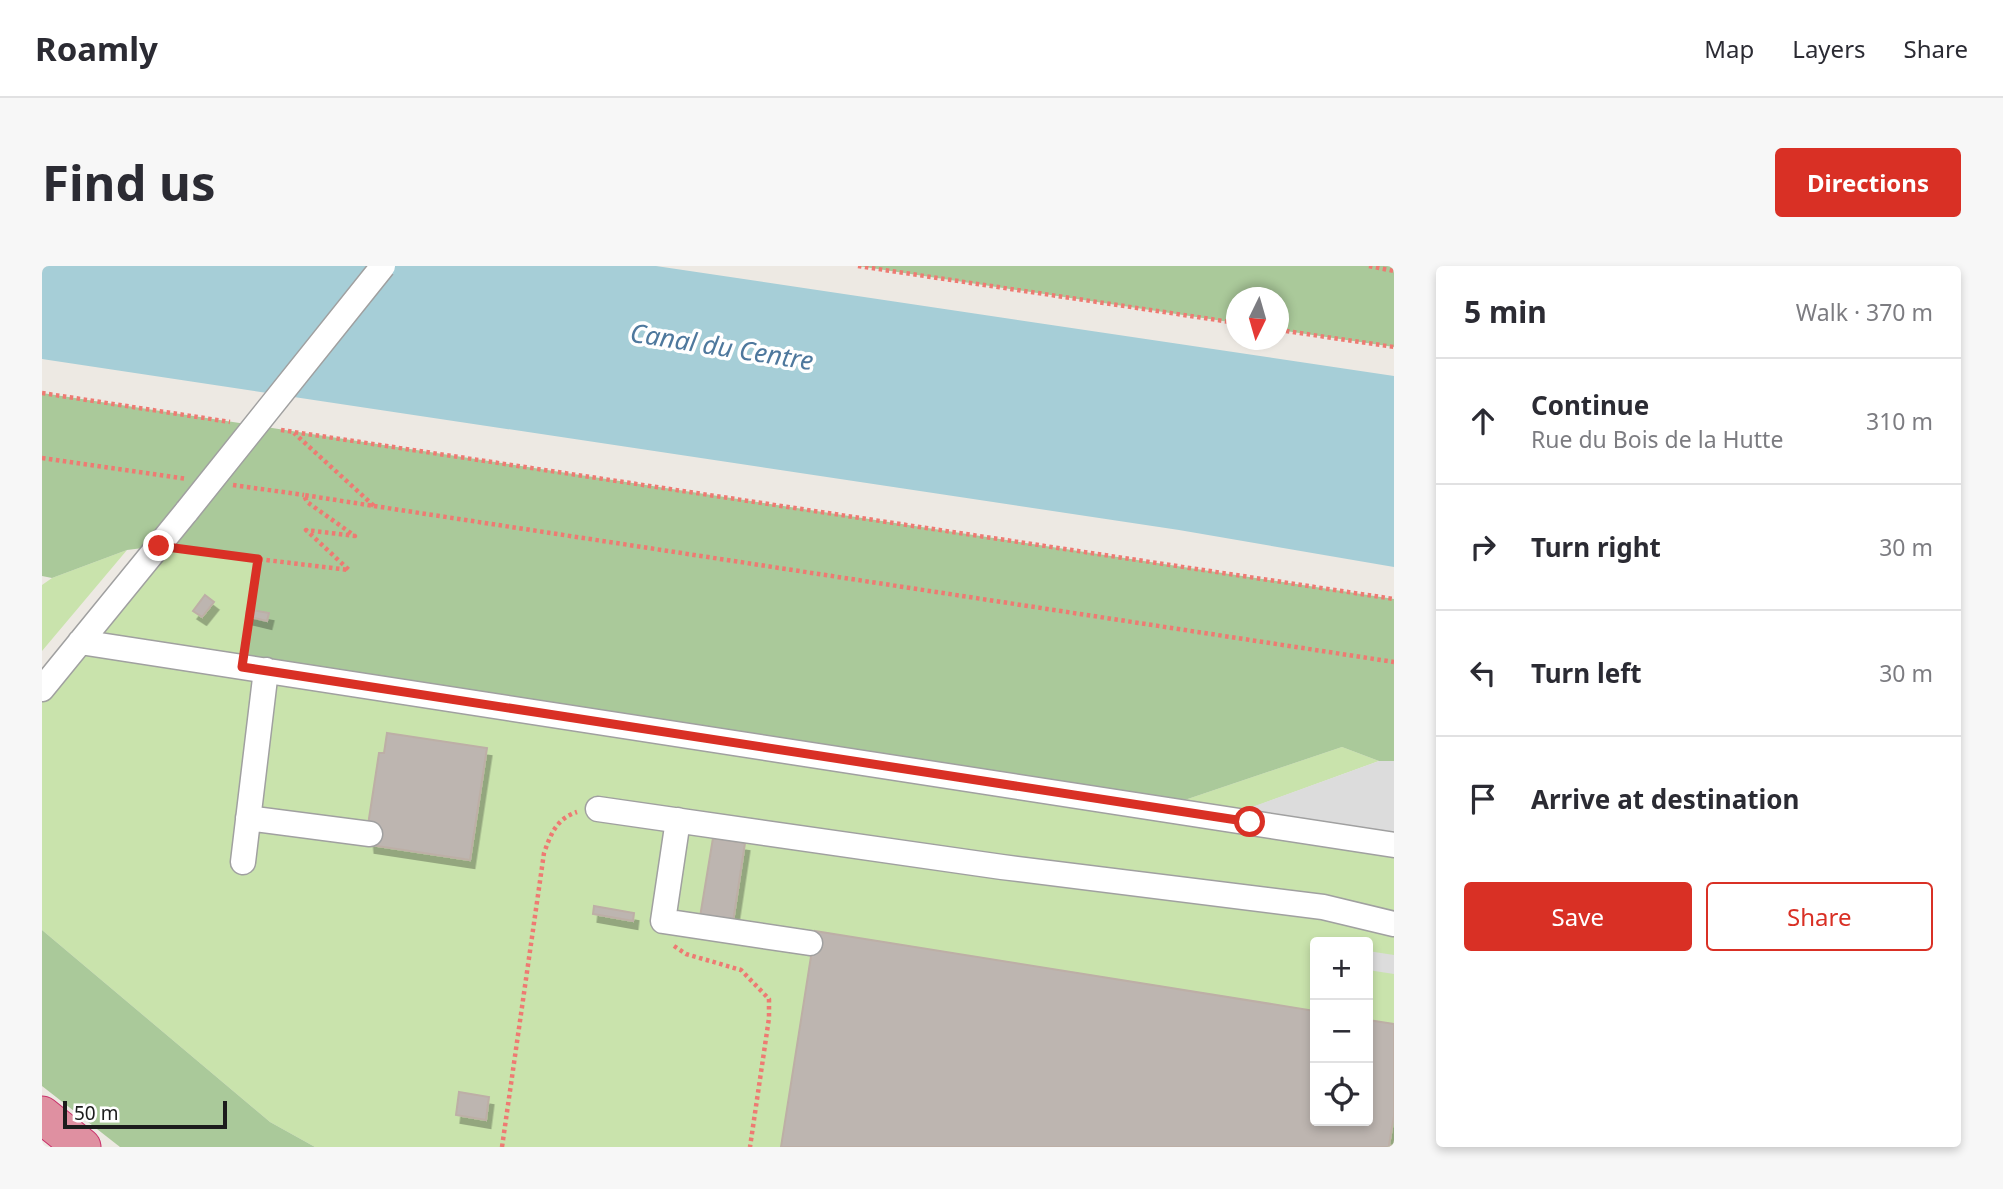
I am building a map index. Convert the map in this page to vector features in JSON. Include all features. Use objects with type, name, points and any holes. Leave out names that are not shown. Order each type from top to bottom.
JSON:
[{"type":"highway","points":[[42,1115],[82,1147]]},
{"type":"street","points":[[42,689],[383,266]]},
{"type":"street","points":[[80,642],[1394,845]]},
{"type":"street","points":[[243,862],[248,818],[254,669]]},
{"type":"street","points":[[598,809],[1002,867],[1323,907],[1394,924]]},
{"type":"street","points":[[248,818],[370,834]]},
{"type":"street","points":[[678,820],[663,921],[810,943]]},
{"type":"path","points":[[858,266],[1226,322]]},
{"type":"path","points":[[1369,266],[1394,271]]},
{"type":"path","points":[[1289,331],[1394,347]]},
{"type":"path","points":[[42,393],[240,424]]},
{"type":"path","points":[[280,430],[1394,599]]},
{"type":"path","points":[[293,432],[374,506]]},
{"type":"path","points":[[42,458],[193,480]]},
{"type":"path","points":[[221,484],[1394,662]]},
{"type":"path","points":[[159,546],[349,570],[306,530],[355,536],[307,502],[304,495]]},
{"type":"path","points":[[254,669],[258,559]]},
{"type":"path","points":[[502,1147],[544,853],[553,828],[567,815],[598,809]]},
{"type":"path","points":[[663,921],[666,937],[673,945],[686,954],[741,970],[769,999],[769,1017],[750,1147]]},
{"type":"green space","points":[[858,266],[1394,266],[1394,347],[1289,331],[1289,287],[1226,287],[1226,321]]},
{"type":"green space","points":[[42,393],[1394,599],[1394,761],[1379,761],[1342,747],[1161,808],[242,667],[257,559],[159,546],[127,550],[52,578],[42,576]]},
{"type":"green space","points":[[159,546],[258,559],[242,666],[1161,808],[1342,747],[1379,761],[1253,807],[1394,845],[1394,1147],[315,1147],[270,1122],[42,930],[42,689]]},
{"type":"green space","points":[[127,550],[42,651],[42,585],[52,578]]},
{"type":"green space","points":[[42,930],[270,1122],[315,1147],[120,1147],[42,1086]]},
{"type":"shaded area","points":[[1379,761],[1394,761],[1394,845],[1232,819],[1252,807]]},
{"type":"shaded area","points":[[1373,952],[1394,955],[1394,974],[1373,971]]},
{"type":"water","name":"Canal du Centre","points":[[42,266],[656,266],[1394,376],[1394,567],[1179,530],[42,359]]},
{"type":"building","points":[[205,595],[214,602],[202,617],[193,611]]},
{"type":"building","points":[[247,609],[269,613],[267,621],[246,616]]},
{"type":"building","points":[[387,733],[487,748],[470,860],[370,845],[368,825],[379,753],[384,753]]},
{"type":"building","points":[[713,838],[745,843],[733,922],[700,917]]},
{"type":"building","points":[[594,906],[634,913],[633,921],[593,914]]},
{"type":"building","points":[[815,931],[1310,1010],[1310,1126],[1373,1126],[1373,1021],[1394,1024],[1394,1116],[1389,1145],[1394,1147],[781,1147]]},
{"type":"building","points":[[459,1092],[489,1097],[486,1120],[456,1115]]},
{"type":"route","points":[[159,546],[258,559],[242,667],[1250,822]]}]
